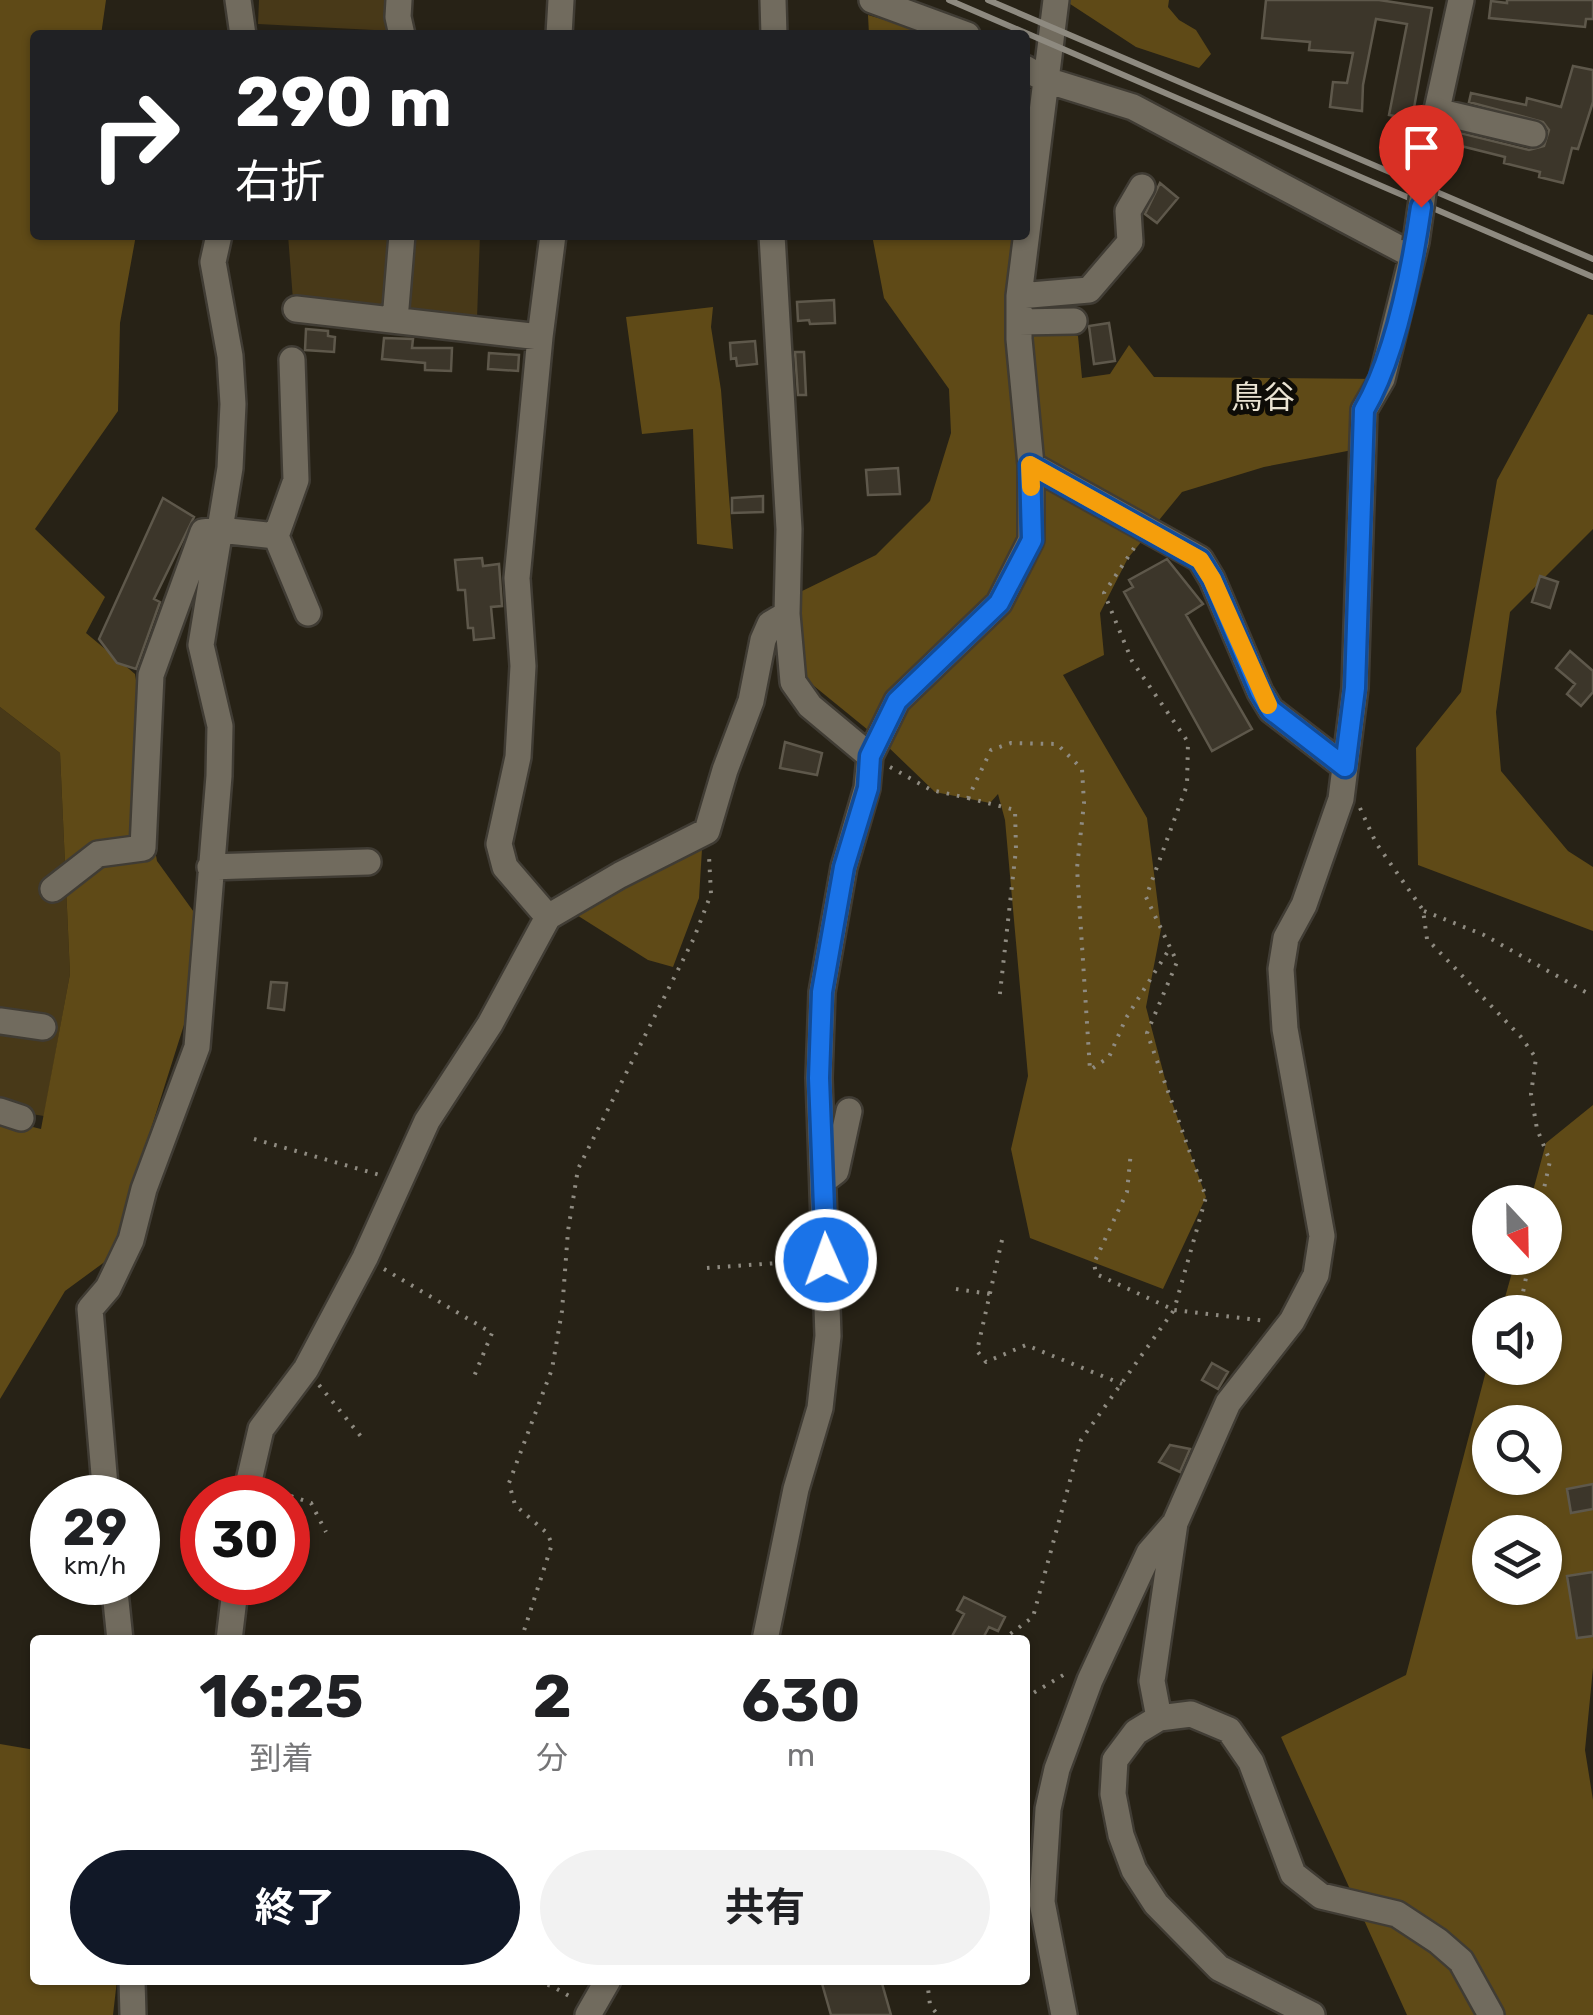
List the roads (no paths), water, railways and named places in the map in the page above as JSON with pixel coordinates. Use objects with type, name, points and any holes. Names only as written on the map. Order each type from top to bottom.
[{"type":"street","points":[[238,0],[241,30]]},
{"type":"street","points":[[399,0],[401,30]]},
{"type":"street","points":[[559,30],[561,0]]},
{"type":"street","points":[[773,0],[774,30]]},
{"type":"street","points":[[872,0],[953,30]]},
{"type":"street","points":[[1030,157],[1036,74],[1056,0]]},
{"type":"street","points":[[1158,1718],[1152,1681],[1175,1523],[1228,1404],[1290,1324],[1316,1274],[1322,1236],[1284,1028],[1281,968],[1286,938],[1304,905],[1343,780],[1355,688],[1364,410],[1382,379],[1414,249],[1430,137],[1461,0]]},
{"type":"street","points":[[1036,74],[1133,107],[1414,249]]},
{"type":"street","points":[[1436,111],[1533,134]]},
{"type":"street","points":[[1019,309],[1089,290],[1130,242],[1128,210],[1142,187]]},
{"type":"street","points":[[104,1475],[90,1309],[108,1288],[131,1240],[144,1189],[197,1047],[220,726],[202,645],[230,468],[233,404],[230,356],[213,262],[218,240]]},
{"type":"street","points":[[395,320],[402,240]]},
{"type":"street","points":[[548,917],[505,867],[499,844],[518,757],[524,666],[517,578],[552,240]]},
{"type":"street","points":[[772,240],[793,682],[810,706],[870,756]]},
{"type":"street","points":[[766,1635],[796,1489],[820,1408],[828,1336],[819,1078],[822,992],[844,867],[868,788],[870,756],[897,701],[999,603],[1032,540],[1019,309],[1024,240]]},
{"type":"street","points":[[296,308],[540,336]]},
{"type":"street","points":[[1019,309],[1074,321]]},
{"type":"street","points":[[292,360],[296,480],[276,536],[308,613]]},
{"type":"street","points":[[1030,465],[1200,560],[1271,710],[1343,780]]},
{"type":"street","points":[[53,888],[98,854],[144,848],[151,675],[203,532],[276,536]]},
{"type":"street","points":[[250,1475],[261,1429],[306,1369],[365,1258],[427,1121],[490,1024],[548,917],[620,874],[707,831],[751,701],[763,640],[770,624],[787,614]]},
{"type":"street","points":[[210,867],[368,862]]},
{"type":"street","points":[[0,1021],[43,1027]]},
{"type":"street","points":[[823,1181],[836,1170],[849,1111]]},
{"type":"street","points":[[1064,2015],[1042,1902],[1048,1809],[1090,1680],[1148,1553],[1175,1523]]},
{"type":"street","points":[[116,1605],[119,1635]]},
{"type":"street","points":[[230,1635],[233,1605]]},
{"type":"street","points":[[1312,2015],[1219,1968],[1156,1904],[1134,1870],[1113,1794],[1115,1760],[1136,1732],[1158,1718],[1190,1714],[1229,1730],[1251,1762],[1293,1874],[1321,1896],[1397,1914],[1438,1941],[1460,1961],[1491,2015]]},
{"type":"street","points":[[132,1985],[133,2015]]},
{"type":"street","points":[[590,2012],[605,1985]]},
{"type":"railway","points":[[949,0],[1019,30]]},
{"type":"railway","points":[[988,0],[1593,259]]},
{"type":"railway","points":[[1030,35],[1593,277]]},
{"type":"district","name":"鳥谷","points":[[1263,397]]}]
